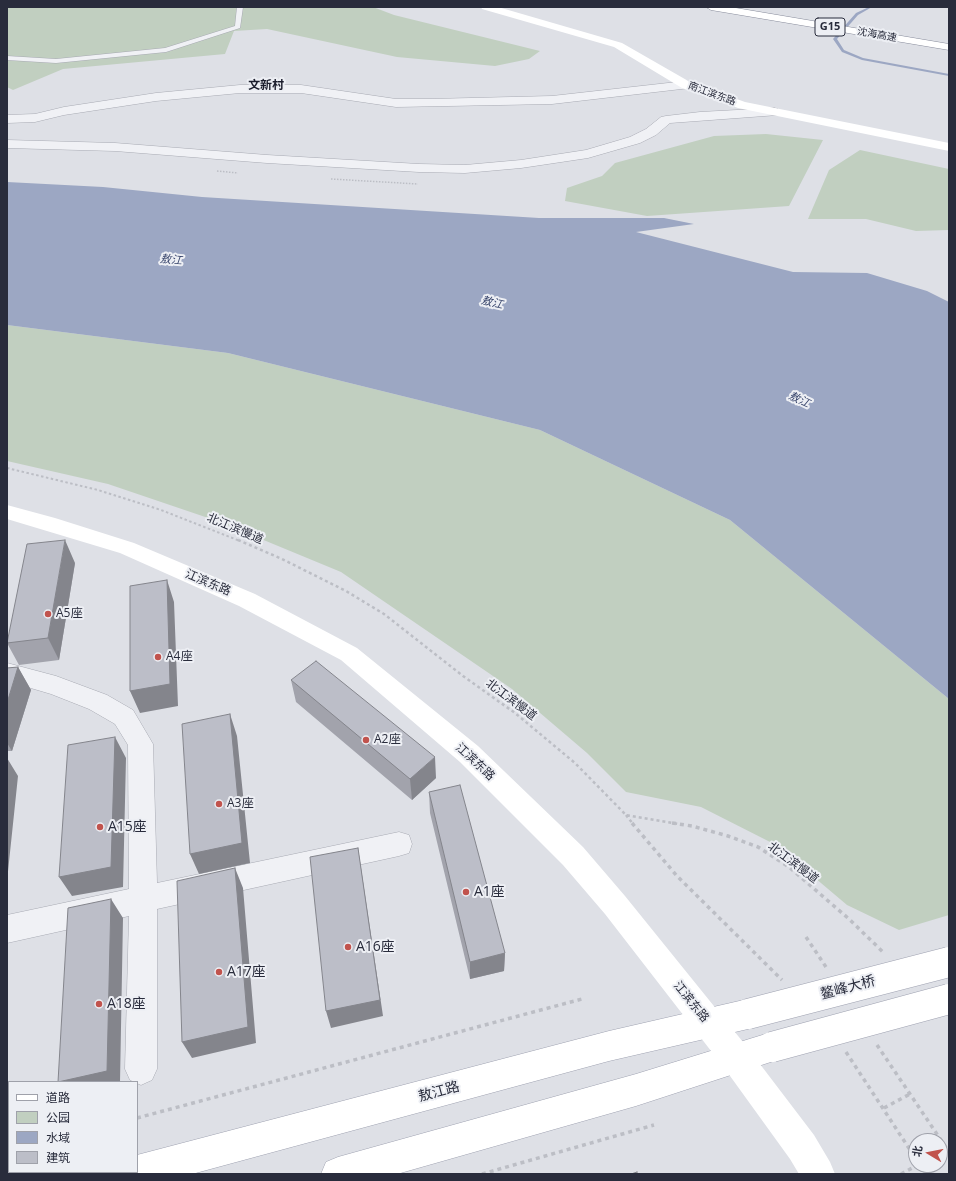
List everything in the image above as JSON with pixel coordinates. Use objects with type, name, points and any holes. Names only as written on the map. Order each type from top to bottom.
[{"type":"main road","name":"南江滨东路","points":[[486,7],[618,45],[686,85],[742,105],[949,146]]},
{"type":"main road","name":"沈海高速","points":[[711,7],[949,47]]},
{"type":"main road","name":"沈海高速","points":[[751,7],[949,40]]},
{"type":"main road","name":"江滨东路","points":[[7,512],[48,523],[126,548],[247,600],[349,654],[469,754],[573,856],[615,905],[657,961],[736,1058],[802,1147],[818,1174]]},
{"type":"main road","name":"鳌峰大桥","points":[[748,1014],[949,962]]},
{"type":"main road","points":[[338,1174],[636,1090],[772,1047],[949,999]]},
{"type":"main road","name":"敖江路","points":[[138,1172],[609,1046],[748,1014]]},
{"type":"street","points":[[7,119],[35,118],[64,111],[156,96],[240,89],[301,90],[396,103],[430,103],[552,100],[686,85]]},
{"type":"street","points":[[7,144],[130,148],[274,160],[465,169],[521,164],[588,154],[635,140],[651,132],[666,120],[700,116],[774,112]]},
{"type":"street","points":[[7,672],[56,686],[98,702],[124,717],[140,744],[143,898],[141,1069]]},
{"type":"street","points":[[7,929],[143,898],[399,844]]},
{"type":"lane","points":[[7,58],[56,61],[166,50],[238,27],[240,7]]},
{"type":"path","name":"北江滨慢道","points":[[7,468],[98,490],[162,510],[236,538],[346,591],[384,614],[463,676],[516,713],[575,763],[626,815],[692,826],[728,836],[758,847],[789,867],[849,919],[888,957]]},
{"type":"path","points":[[626,815],[677,876],[697,895]]},
{"type":"path","points":[[138,1118],[582,999]]},
{"type":"path","points":[[884,1108],[910,1094]]},
{"type":"path","points":[[482,1174],[654,1125]]},
{"type":"green space","points":[[7,7],[373,7],[394,15],[540,51],[529,59],[495,66],[397,57],[267,29],[234,31],[225,54],[63,69],[13,90],[7,87]]},
{"type":"green space","points":[[766,134],[823,140],[789,206],[647,216],[565,201],[567,188],[602,176],[615,163],[714,136]]},
{"type":"green space","points":[[860,150],[949,169],[949,230],[916,231],[866,219],[808,219],[829,170]]},
{"type":"green space","points":[[7,325],[228,353],[540,430],[730,520],[949,699],[949,915],[899,930],[847,905],[776,845],[701,807],[626,792],[587,753],[512,689],[341,572],[220,522],[108,484],[7,461]]},
{"type":"water","name":"敖江","points":[[7,182],[103,187],[202,197],[539,218],[664,218],[694,224],[636,232],[793,272],[867,273],[927,291],[949,302],[949,699],[730,520],[540,430],[228,353],[7,325]]},
{"type":"building","points":[[65,540],[48,638],[7,643],[27,544]]},
{"type":"building","points":[[167,580],[170,684],[130,691],[130,586]]},
{"type":"building","points":[[316,661],[435,757],[410,779],[291,680]]},
{"type":"building","points":[[18,667],[7,703],[7,668]]},
{"type":"building","name":"A3座","points":[[230,714],[242,843],[190,854],[182,724]]},
{"type":"building","points":[[115,737],[111,867],[59,877],[68,745]]},
{"type":"building","name":"A1座","points":[[460,785],[505,953],[470,962],[429,792]]},
{"type":"building","name":"A16座","points":[[358,848],[380,1000],[326,1011],[310,857]]},
{"type":"building","name":"A17座","points":[[235,868],[248,1027],[182,1042],[177,881]]},
{"type":"building","name":"A18座","points":[[111,899],[107,1071],[58,1081],[68,908]]},
{"type":"waterway","points":[[871,7],[857,14],[835,39],[843,51],[862,59],[949,75]]},
{"type":"place","name":"A5座","points":[[48,614]]},
{"type":"place","name":"A4座","points":[[158,657]]},
{"type":"place","name":"A2座","points":[[366,740]]},
{"type":"place","name":"A3座","points":[[219,804]]},
{"type":"place","name":"A15座","points":[[100,827]]},
{"type":"place","name":"A1座","points":[[466,892]]},
{"type":"place","name":"A16座","points":[[348,947]]},
{"type":"place","name":"A17座","points":[[219,972]]},
{"type":"place","name":"A18座","points":[[99,1004]]},
{"type":"district","name":"文新村","points":[[266,86]]}]
